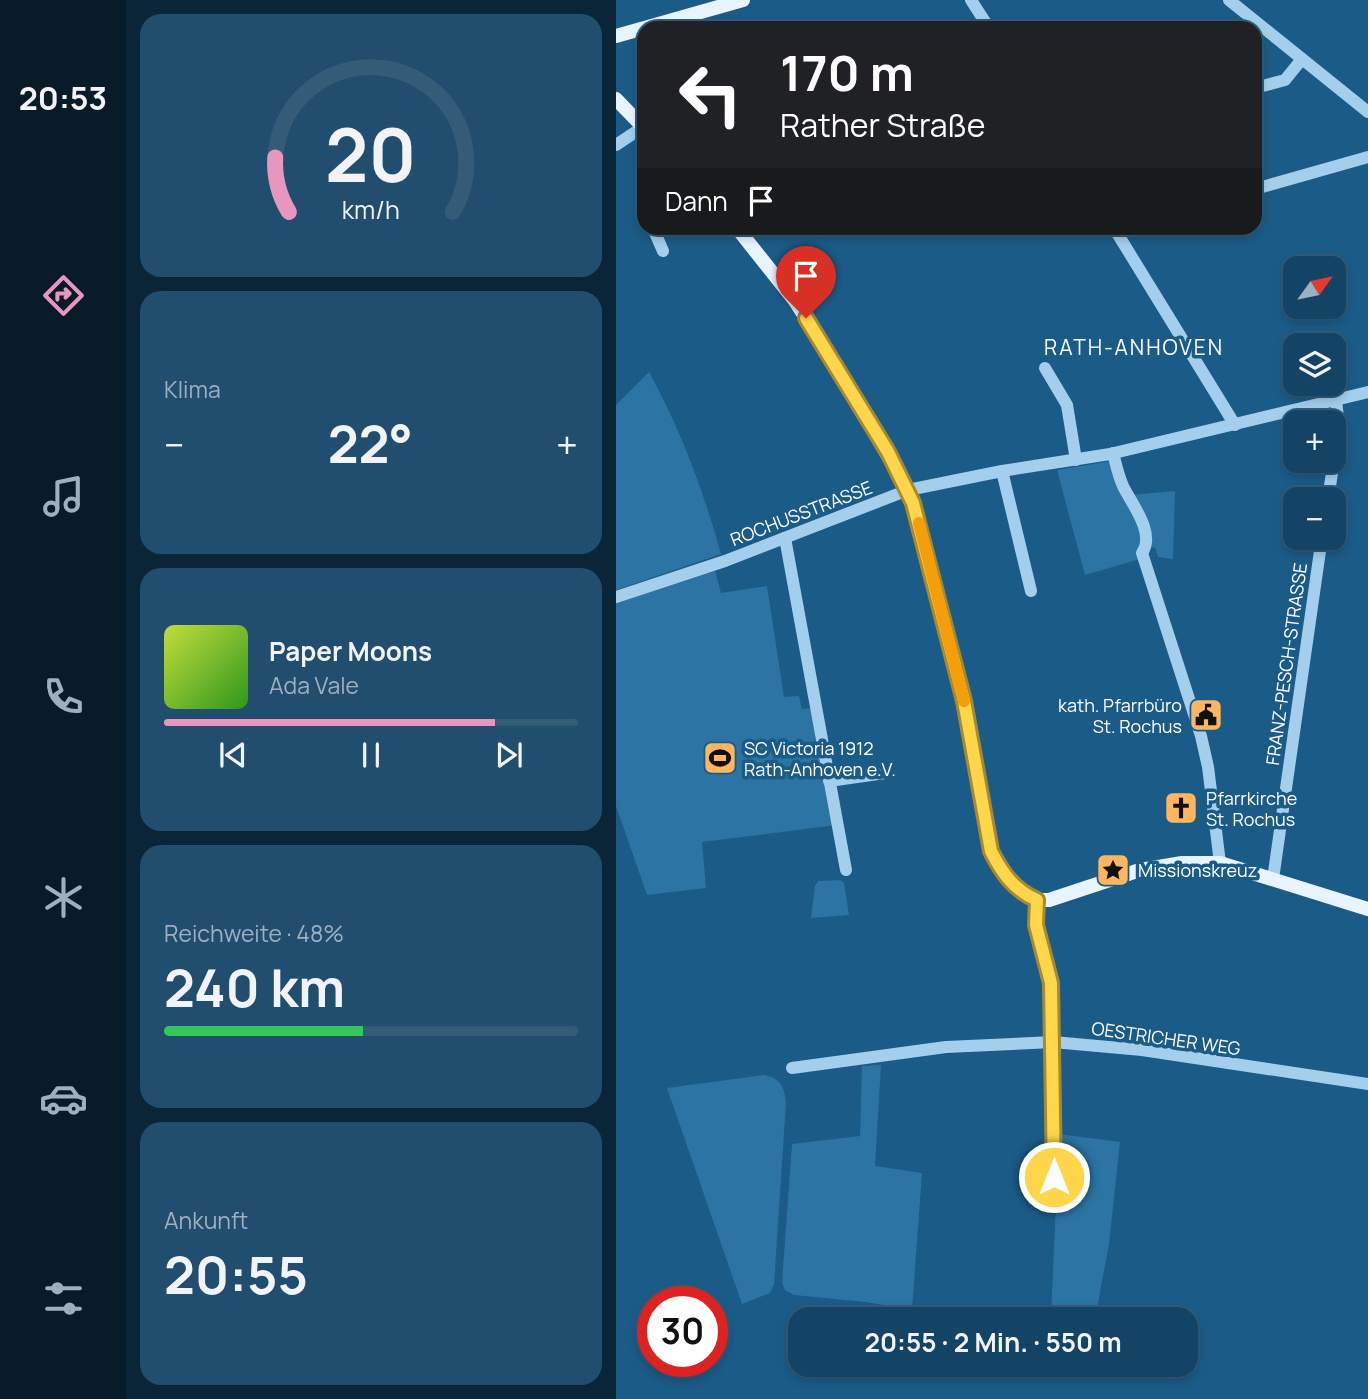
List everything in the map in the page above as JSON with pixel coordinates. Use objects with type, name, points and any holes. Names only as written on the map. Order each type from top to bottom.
[{"type":"main road","points":[[669,21],[743,0]]},
{"type":"main road","points":[[616,36],[637,30]]},
{"type":"main road","points":[[618,104],[637,121]]},
{"type":"main road","points":[[742,235],[817,335],[908,490],[964,701],[991,851],[1016,888],[1037,900],[1049,900],[1140,870],[1182,863],[1220,863],[1368,909]]},
{"type":"street","points":[[971,0],[984,21]]},
{"type":"street","points":[[1229,0],[1255,21]]},
{"type":"street","points":[[1262,27],[1368,112]]},
{"type":"street","points":[[1262,86],[1285,80],[1302,59]]},
{"type":"street","points":[[616,145],[637,132]]},
{"type":"street","points":[[1262,187],[1368,158]]},
{"type":"street","points":[[656,235],[663,251]]},
{"type":"street","points":[[1118,235],[1235,425]]},
{"type":"street","points":[[1045,368],[1067,405],[1076,460]]},
{"type":"street","name":"ROCHUSSTRASSE","points":[[616,597],[725,561],[908,490],[1113,453],[1368,392]]},
{"type":"street","points":[[1330,487],[1339,427],[1336,400]]},
{"type":"street","points":[[1113,453],[1124,487],[1139,510],[1143,522],[1146,543],[1142,553],[1201,736],[1208,767],[1220,863]]},
{"type":"street","points":[[1002,471],[1031,592]]},
{"type":"street","points":[[785,538],[846,870]]},
{"type":"street","name":"FRANZ-PESCH-STRASSE","points":[[1273,879],[1320,550]]},
{"type":"street","points":[[829,781],[885,773]]},
{"type":"street","points":[[1037,900],[1036,925],[1051,983],[1054,1177]]},
{"type":"street","name":"OESTRICHER WEG","points":[[792,1068],[946,1047],[1054,1042],[1142,1050],[1368,1084]]},
{"type":"shaded area","points":[[649,372],[690,461],[721,554],[616,590],[616,405]]},
{"type":"shaded area","points":[[1118,460],[1131,495],[1175,491],[1173,559],[1158,557],[1155,547],[1138,551],[1140,559],[1085,575],[1057,470]]},
{"type":"shaded area","name":"SC Victoria 1912 Rath-Anhoven e.V.","points":[[715,571],[721,593],[767,586],[784,697],[799,696],[802,709],[814,708],[837,825],[702,842],[706,888],[647,895],[616,806],[616,601]]},
{"type":"shaded area","points":[[840,880],[844,883],[849,915],[811,918],[818,881]]},
{"type":"shaded area","points":[[881,1065],[875,1166],[922,1173],[912,1307],[794,1295],[785,1290],[782,1283],[792,1144],[860,1136],[862,1066]]},
{"type":"shaded area","points":[[764,1075],[781,1084],[786,1103],[774,1284],[770,1293],[742,1304],[667,1088]]},
{"type":"shaded area","points":[[1059,1134],[1120,1142],[1109,1244],[1097,1307],[1051,1307]]},
{"type":"slow traffic","points":[[919,523],[964,701]]},
{"type":"place","name":"kath. Pfarrbüro St. Rochus","points":[[1206,715]]},
{"type":"place","name":"SC Victoria 1912 Rath-Anhoven e.V.","points":[[720,758]]},
{"type":"place","name":"Pfarrkirche St. Rochus","points":[[1181,808]]},
{"type":"place","name":"Missionskreuz","points":[[1113,870]]},
{"type":"district","name":"RATH-ANHOVEN","points":[[1134,347]]},
{"type":"route","points":[[806,318],[888,452],[908,490],[964,701],[991,851],[1016,888],[1037,900],[1036,925],[1051,983],[1054,1177]]}]
